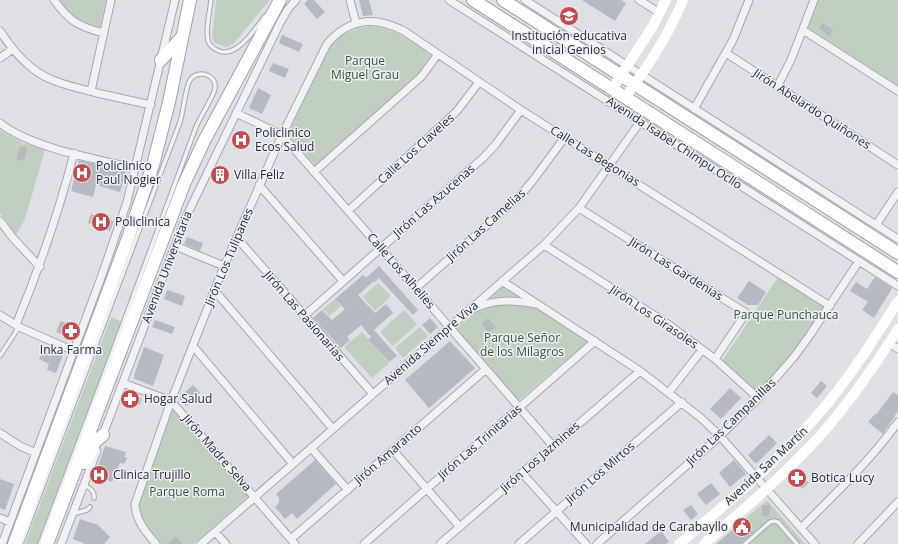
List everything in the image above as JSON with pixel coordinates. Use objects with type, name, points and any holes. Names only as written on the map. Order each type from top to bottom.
[{"type":"main road","points":[[16,543],[128,238],[153,165],[169,102],[190,0]]},
{"type":"main road","name":"Avenida Universitaria","points":[[47,544],[184,184],[194,161],[280,0]]},
{"type":"main road","name":"Avenida Isabel Chimpu Ocllo","points":[[473,0],[608,94],[625,98],[898,272]]},
{"type":"main road","points":[[502,0],[624,71],[898,253]]},
{"type":"main road","points":[[608,94],[660,13],[666,0]]},
{"type":"main road","points":[[625,98],[638,80],[673,22],[682,0]]},
{"type":"main road","points":[[161,60],[182,38]]},
{"type":"main road","name":"Avenida San Martín","points":[[679,544],[756,478],[796,439],[832,398],[864,355],[898,301]]},
{"type":"main road","name":"Avenida San Martín","points":[[704,544],[767,490],[803,454],[894,346],[898,329]]},
{"type":"main road","points":[[68,489],[77,478],[95,442],[103,435]]},
{"type":"street","points":[[54,0],[68,17],[77,24],[87,29],[104,33]]},
{"type":"street","points":[[91,91],[111,0]]},
{"type":"street","points":[[2,544],[74,351],[127,202],[175,0]]},
{"type":"street","name":"Avenida Universitaria","points":[[62,544],[186,217],[280,23],[288,9],[296,0]]},
{"type":"street","points":[[350,0],[356,23]]},
{"type":"street","name":"Avenida Isabel Chimpu Ocllo","points":[[449,0],[608,94],[618,108],[898,286]]},
{"type":"street","points":[[525,0],[624,71]]},
{"type":"street","points":[[639,0],[660,13]]},
{"type":"street","points":[[694,108],[740,26],[749,0]]},
{"type":"street","points":[[777,87],[791,60],[814,0]]},
{"type":"street","name":"Calle Las Begonias","points":[[356,23],[375,21],[392,25],[404,30],[521,110],[830,306]]},
{"type":"street","name":"Jirón Los Tulipanes","points":[[156,544],[141,525],[136,511],[136,498],[171,401],[224,266],[282,135],[328,44],[342,29],[356,23]]},
{"type":"street","points":[[803,30],[898,91]]},
{"type":"street","points":[[0,31],[12,49],[31,68],[44,76],[59,83],[151,105]]},
{"type":"street","points":[[0,58],[12,49]]},
{"type":"street","name":"Jirón Abelardo Quiñones","points":[[726,53],[898,165]]},
{"type":"street","points":[[314,172],[421,76],[438,54]]},
{"type":"street","points":[[638,80],[694,108],[898,239]]},
{"type":"street","name":"Calle Los Claveles","points":[[348,211],[457,111],[479,82]]},
{"type":"street","points":[[618,108],[625,98]]},
{"type":"street","name":"Jirón Las Azucenas","points":[[304,316],[483,158],[496,144],[521,110]]},
{"type":"street","name":"Calle Los Alhelíes","points":[[236,113],[282,135],[553,446]]},
{"type":"street","name":"Avenida Siempre Viva","points":[[201,544],[544,245],[579,208],[640,122]]},
{"type":"street","points":[[0,123],[24,138],[74,153],[135,168]]},
{"type":"street","name":"Jirón Las Camelias","points":[[416,288],[519,197],[534,180],[565,137]]},
{"type":"street","points":[[18,326],[40,267],[63,197],[74,153]]},
{"type":"street","points":[[259,185],[342,282]]},
{"type":"street","points":[[876,225],[898,192]]},
{"type":"street","name":"Jirón Las Gardenias","points":[[579,208],[746,313],[715,360]]},
{"type":"street","points":[[0,221],[13,238],[40,267]]},
{"type":"street","name":"Jirón Las Pasionarias","points":[[236,238],[372,394]]},
{"type":"street","name":"Jirón Los Girasoles","points":[[544,245],[668,324],[715,360],[758,398]]},
{"type":"street","points":[[175,246],[224,266]]},
{"type":"street","name":"Jirón Las Campanillas","points":[[600,543],[720,436],[758,398],[794,357],[830,306],[859,261]]},
{"type":"street","points":[[502,281],[640,370],[682,402],[720,436],[815,544]]},
{"type":"street","points":[[215,291],[333,429]]},
{"type":"street","points":[[469,310],[483,304],[501,301],[523,301],[538,304]]},
{"type":"street","points":[[0,315],[18,326],[74,351]]},
{"type":"street","name":"Jirón Las Trinitarias","points":[[364,544],[595,341]]},
{"type":"street","points":[[193,346],[293,464]]},
{"type":"street","points":[[669,392],[702,350]]},
{"type":"street","name":"Jirón Amaranto","points":[[293,541],[348,490],[486,369]]},
{"type":"street","name":"Jirón Los Jazmines","points":[[440,544],[640,370]]},
{"type":"street","name":"Jirón Madre Selva","points":[[123,383],[171,401],[293,541]]},
{"type":"street","name":"Jirón Los Mirtos","points":[[519,544],[682,402]]},
{"type":"street","points":[[801,528],[862,467],[886,439],[898,422]]},
{"type":"street","points":[[0,433],[20,446],[36,453]]},
{"type":"street","points":[[311,448],[348,490]]},
{"type":"street","points":[[393,450],[460,527]]},
{"type":"street","points":[[522,473],[586,544]]},
{"type":"street","points":[[858,544],[898,502]]},
{"type":"street","points":[[0,518],[10,522]]},
{"type":"street","points":[[215,532],[226,544]]},
{"type":"lane","points":[[212,0],[208,40],[211,46],[222,52],[234,50],[280,0]]},
{"type":"lane","points":[[16,543],[180,122],[184,110],[188,84],[196,74],[202,73],[208,75],[214,80],[215,90],[196,127],[40,544]]},
{"type":"lane","points":[[0,356],[18,326]]},
{"type":"lane","points":[[84,484],[93,491],[94,498]]},
{"type":"lane","points":[[73,514],[86,510],[90,507]]},
{"type":"lane","points":[[745,544],[770,522],[774,521],[778,522],[797,544]]},
{"type":"green space","points":[[59,0],[106,0],[100,27],[77,18],[63,6]]},
{"type":"green space","points":[[216,0],[270,0],[234,43],[227,47],[215,43],[212,37]]},
{"type":"green space","points":[[818,0],[898,0],[898,86],[808,28]]},
{"type":"green space","name":"Parque Miguel Grau","points":[[370,26],[380,27],[403,36],[431,55],[417,75],[316,166],[288,134],[328,49],[346,33],[357,28]]},
{"type":"green space","points":[[0,130],[22,143],[45,150],[25,219],[16,235],[0,213]]},
{"type":"green space","name":"Parque Punchauca","points":[[779,276],[825,307],[792,353],[758,393],[722,361]]},
{"type":"green space","points":[[378,283],[391,296],[375,311],[363,297]]},
{"type":"green space","points":[[503,286],[525,299],[506,297],[487,301]]},
{"type":"green space","points":[[335,299],[341,306],[329,316],[323,309]]},
{"type":"green space","name":"Parque Señor de los Milagros","points":[[499,304],[533,306],[589,341],[518,401],[456,328],[481,308]]},
{"type":"green space","points":[[404,310],[417,324],[393,346],[380,332]]},
{"type":"green space","points":[[111,317],[121,322],[37,544],[25,544]]},
{"type":"green space","points":[[420,327],[428,336],[403,358],[395,348]]},
{"type":"green space","points":[[362,332],[389,363],[372,378],[344,347]]},
{"type":"green space","name":"Parque Roma","points":[[172,408],[248,496],[194,544],[161,544],[146,525],[141,515],[139,503]]},
{"type":"green space","points":[[767,500],[805,544],[716,544]]},
{"type":"building","points":[[308,0],[314,0],[325,12],[317,19],[304,4]]},
{"type":"building","points":[[359,0],[369,0],[373,15],[363,16]]},
{"type":"building","points":[[582,0],[621,0],[626,3],[615,21]]},
{"type":"building","points":[[823,23],[833,30],[829,36],[819,28]]},
{"type":"building","points":[[282,35],[303,44],[299,52],[279,43]]},
{"type":"building","points":[[273,63],[289,69],[285,78],[269,71]]},
{"type":"building","points":[[258,88],[271,95],[262,114],[249,108]]},
{"type":"building","name":"Policlinico Ecos Salud","points":[[236,133],[250,141],[247,148],[232,140]]},
{"type":"building","points":[[20,146],[27,148],[24,161],[16,159]]},
{"type":"building","points":[[79,160],[126,171],[120,192],[96,185],[93,197],[71,191]]},
{"type":"building","name":"Villa Feliz","points":[[217,169],[227,174],[222,182],[213,177]]},
{"type":"building","name":"Policlinica","points":[[91,214],[114,221],[110,231],[88,223]]},
{"type":"building","points":[[187,237],[203,243],[200,251],[184,244]]},
{"type":"building","points":[[379,266],[418,310],[413,315],[379,278],[358,295],[375,313],[386,304],[393,313],[374,330],[397,356],[389,362],[368,339],[371,337],[361,325],[347,337],[350,340],[341,348],[313,318],[322,310],[332,320],[345,309],[335,299],[363,275],[366,278]]},
{"type":"building","points":[[875,277],[892,288],[874,318],[862,310],[868,302],[850,291],[856,282],[867,289]]},
{"type":"building","points":[[749,281],[766,292],[758,305],[748,305],[737,298]]},
{"type":"building","points":[[167,290],[185,296],[182,306],[164,299]]},
{"type":"building","points":[[430,318],[438,327],[430,334],[422,325]]},
{"type":"building","points":[[488,318],[496,327],[489,333],[481,324]]},
{"type":"building","points":[[155,320],[175,327],[172,334],[152,327]]},
{"type":"building","points":[[61,321],[75,327],[70,338],[56,332]]},
{"type":"building","points":[[450,341],[475,368],[429,408],[405,380]]},
{"type":"building","points":[[45,347],[63,355],[56,373],[47,370],[49,364],[39,359]]},
{"type":"building","points":[[144,347],[164,355],[153,386],[135,379],[134,376]]},
{"type":"building","points":[[821,381],[827,386],[817,398],[811,393]]},
{"type":"building","points":[[193,385],[200,393],[186,406],[179,398]]},
{"type":"building","points":[[730,388],[741,398],[721,419],[710,409]]},
{"type":"building","points":[[893,392],[898,395],[898,411],[883,434],[868,422],[875,414],[876,415]]},
{"type":"building","points":[[127,393],[142,398],[140,405],[124,399]]},
{"type":"building","points":[[769,435],[777,443],[757,463],[754,462],[748,455]]},
{"type":"building","points":[[105,446],[126,452],[124,457],[127,458],[124,464],[120,463],[112,482],[95,475]]},
{"type":"building","points":[[315,460],[336,484],[297,519],[292,513],[285,519],[275,507],[279,503],[279,498],[276,494]]},
{"type":"building","points":[[734,460],[746,474],[730,487],[719,473]]},
{"type":"building","points":[[799,471],[809,483],[802,489],[792,478]]},
{"type":"building","points":[[0,479],[14,484],[5,510],[0,508]]},
{"type":"building","points":[[711,483],[720,494],[706,505],[697,494]]},
{"type":"building","points":[[691,505],[698,514],[691,520],[683,510]]},
{"type":"building","points":[[762,505],[770,505],[769,516],[762,515]]},
{"type":"building","points":[[80,519],[98,525],[110,537],[104,544],[85,544],[73,539]]},
{"type":"building","name":"Municipalidad de Carabayllo","points":[[743,521],[753,532],[741,544],[716,544]]},
{"type":"building","points":[[661,531],[669,542],[666,544],[645,544]]},
{"type":"building","points":[[176,536],[182,544],[167,544]]},
{"type":"place","name":"Institución educativa inicial Genios","points":[[569,16]]},
{"type":"place","name":"Policlinico Ecos Salud","points":[[241,140]]},
{"type":"place","name":"Policlinico Paul Nogier","points":[[82,173]]},
{"type":"place","name":"Villa Feliz","points":[[220,175]]},
{"type":"place","name":"Policlinica","points":[[101,222]]},
{"type":"place","name":"Inka Farma","points":[[71,331]]},
{"type":"place","name":"Hogar Salud","points":[[130,399]]},
{"type":"place","name":"Clinica Trujillo","points":[[99,475]]},
{"type":"place","name":"Botica Lucy","points":[[797,478]]},
{"type":"place","name":"Municipalidad de Carabayllo","points":[[742,527]]}]
